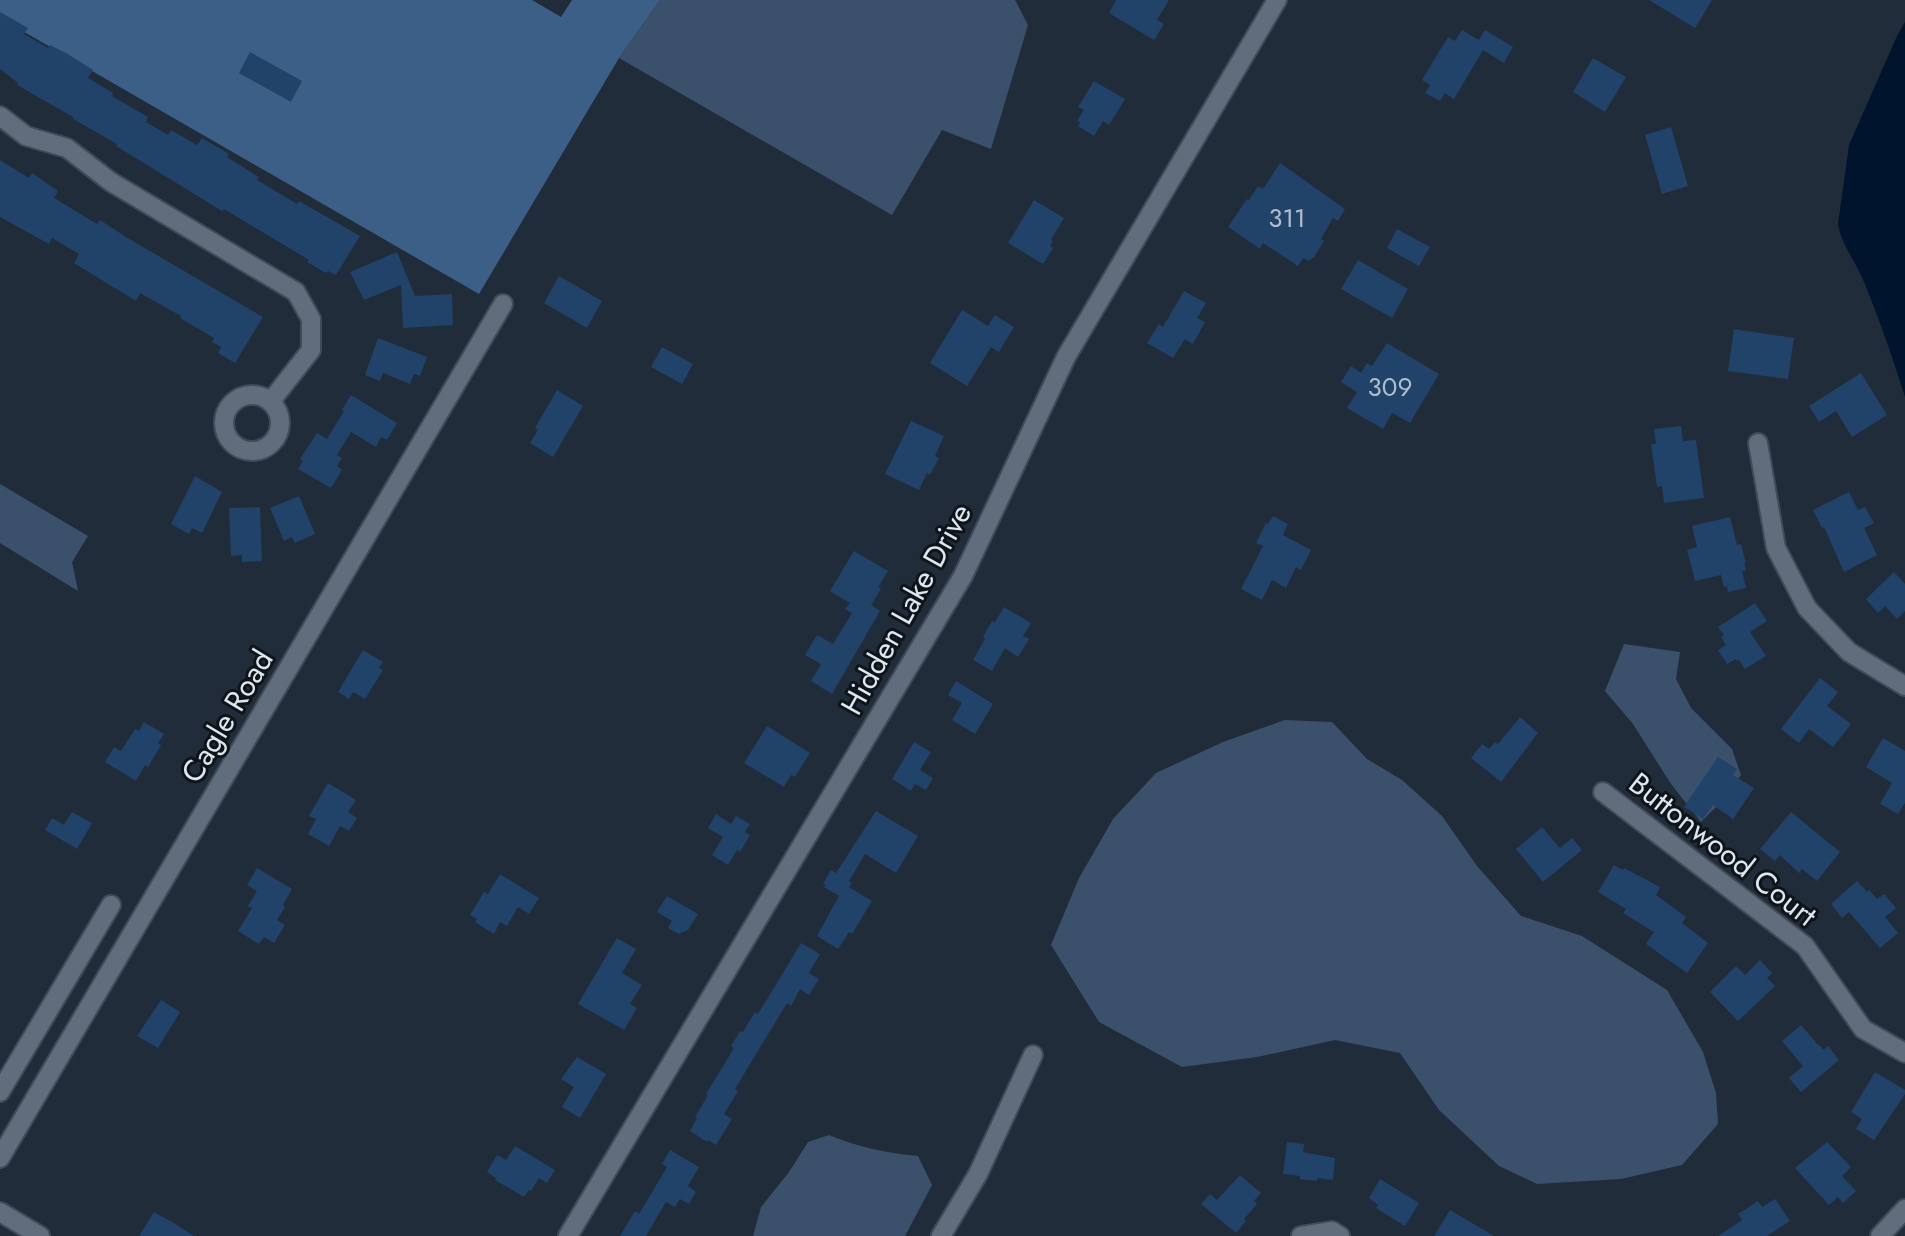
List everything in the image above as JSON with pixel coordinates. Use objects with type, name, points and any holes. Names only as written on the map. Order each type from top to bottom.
[{"type":"street","name":"Hidden Lake Drive","points":[[568,1236],[963,576],[1066,357],[1277,0]]},
{"type":"street","points":[[0,116],[26,136],[67,148],[111,182],[296,292],[311,319],[311,350],[271,401]]},
{"type":"street","name":"Cagle Road","points":[[0,1158],[503,304]]},
{"type":"street","points":[[1758,443],[1776,548],[1807,608],[1849,652],[1905,686]]},
{"type":"street","name":"Buttonwood Court","points":[[1603,792],[1805,946],[1863,1029],[1905,1053]]},
{"type":"street","points":[[0,1092],[111,905]]},
{"type":"street","points":[[941,1236],[978,1174],[1033,1055]]},
{"type":"street","points":[[1880,1236],[1905,1209]]},
{"type":"street","points":[[0,1212],[40,1236]]},
{"type":"street","points":[[1301,1236],[1332,1231],[1340,1236]]},
{"type":"shaded area","points":[[0,0],[532,0],[561,17],[572,0],[660,0],[619,58],[479,294],[0,18]]},
{"type":"shaded area","points":[[660,0],[1015,0],[1028,25],[991,149],[942,130],[892,215],[619,58]]},
{"type":"shaded area","points":[[1905,22],[1905,397],[1873,305],[1844,244],[1838,224],[1849,145]]},
{"type":"shaded area","points":[[0,484],[88,536],[72,562],[78,591],[0,543]]},
{"type":"shaded area","points":[[1624,644],[1680,652],[1676,679],[1691,708],[1732,749],[1741,775],[1701,822],[1671,784],[1633,724],[1605,691]]},
{"type":"shaded area","points":[[1285,720],[1332,722],[1367,759],[1402,780],[1442,816],[1477,866],[1521,916],[1582,936],[1667,990],[1703,1052],[1716,1093],[1718,1124],[1682,1165],[1621,1179],[1537,1184],[1499,1166],[1439,1110],[1400,1053],[1335,1040],[1257,1057],[1182,1067],[1099,1022],[1051,945],[1079,878],[1113,819],[1156,773],[1223,742]]},
{"type":"shaded area","points":[[829,1135],[873,1149],[918,1156],[932,1185],[905,1236],[753,1236],[761,1207],[808,1142]]},
{"type":"building","points":[[1116,0],[1169,0],[1157,20],[1164,24],[1154,40],[1109,13]]},
{"type":"building","points":[[1649,0],[1712,0],[1695,28]]},
{"type":"building","points":[[0,12],[28,28],[24,34],[48,48],[50,45],[66,53],[93,70],[88,78],[148,117],[146,122],[168,135],[171,130],[197,145],[202,138],[229,154],[227,157],[259,177],[257,180],[360,236],[336,275],[307,262],[309,260],[224,209],[222,211],[17,85],[0,69]]},
{"type":"building","points":[[1462,30],[1479,40],[1485,30],[1513,47],[1504,63],[1483,50],[1454,99],[1445,93],[1440,101],[1425,93],[1430,85],[1422,80],[1448,37],[1455,41]]},
{"type":"building","points":[[250,52],[302,81],[291,102],[239,73]]},
{"type":"building","points":[[1593,58],[1626,77],[1605,112],[1573,92]]},
{"type":"building","points":[[1094,81],[1125,99],[1109,125],[1103,121],[1094,136],[1078,126],[1080,123],[1077,121],[1084,110],[1078,107]]},
{"type":"building","points":[[1671,127],[1688,186],[1662,194],[1645,135]]},
{"type":"building","points":[[0,160],[29,178],[32,173],[58,191],[54,198],[97,224],[100,220],[263,317],[235,363],[218,353],[221,347],[212,342],[214,338],[181,316],[140,293],[136,301],[74,263],[79,254],[52,238],[49,244],[0,217]]},
{"type":"building","points":[[1280,163],[1345,209],[1338,221],[1333,218],[1314,257],[1309,261],[1303,258],[1298,266],[1263,243],[1260,249],[1228,227],[1258,186],[1263,189]]},
{"type":"building","points":[[1034,200],[1064,218],[1051,240],[1050,246],[1053,248],[1043,264],[1008,243]]},
{"type":"building","points":[[1397,229],[1430,247],[1419,266],[1387,248]]},
{"type":"building","points":[[397,252],[415,296],[452,294],[453,325],[403,328],[401,285],[364,300],[350,272]]},
{"type":"building","points":[[1358,260],[1408,289],[1392,318],[1341,289]]},
{"type":"building","points":[[559,276],[602,301],[587,328],[544,303]]},
{"type":"building","points":[[1184,291],[1206,303],[1197,318],[1205,322],[1193,344],[1185,339],[1173,358],[1147,343],[1159,324],[1163,327]]},
{"type":"building","points":[[962,310],[988,326],[995,315],[1014,327],[999,352],[991,347],[967,386],[930,363]]},
{"type":"building","points":[[1734,329],[1794,338],[1788,379],[1728,371]]},
{"type":"building","points":[[378,338],[427,357],[420,376],[414,374],[410,384],[383,373],[380,381],[365,375]]},
{"type":"building","points":[[1387,343],[1439,374],[1410,423],[1392,413],[1383,429],[1347,408],[1357,392],[1341,382],[1351,366],[1361,373],[1367,363],[1372,366]]},
{"type":"building","points":[[662,347],[693,364],[682,384],[651,367]]},
{"type":"building","points":[[1861,373],[1887,415],[1852,437],[1836,411],[1819,422],[1809,406]]},
{"type":"building","points":[[557,390],[583,406],[553,457],[530,443]]},
{"type":"building","points":[[351,395],[397,423],[387,440],[381,437],[376,447],[351,432],[337,455],[342,458],[337,466],[342,470],[331,488],[298,469],[303,461],[300,459],[317,433],[327,439]]},
{"type":"building","points":[[911,421],[944,436],[935,456],[939,458],[919,490],[885,474]]},
{"type":"building","points":[[1681,426],[1683,441],[1696,440],[1704,498],[1664,503],[1662,486],[1657,487],[1651,444],[1656,444],[1654,429]]},
{"type":"building","points":[[195,476],[222,492],[202,533],[192,528],[189,534],[171,524]]},
{"type":"building","points":[[1849,492],[1858,510],[1865,507],[1874,523],[1864,528],[1877,555],[1844,572],[1813,510]]},
{"type":"building","points":[[299,496],[315,534],[295,543],[292,537],[284,541],[270,508]]},
{"type":"building","points":[[260,507],[262,561],[242,562],[242,555],[231,556],[229,508]]},
{"type":"building","points":[[1273,516],[1288,524],[1283,535],[1311,550],[1301,570],[1296,567],[1286,588],[1272,580],[1262,600],[1241,589],[1263,546],[1256,543]]},
{"type":"building","points":[[1730,517],[1737,545],[1741,544],[1746,563],[1746,570],[1742,571],[1746,588],[1728,592],[1721,575],[1695,581],[1687,550],[1697,547],[1692,526]]},
{"type":"building","points":[[854,551],[888,571],[871,605],[880,611],[832,694],[811,681],[821,664],[805,655],[817,635],[833,644],[852,613],[845,609],[850,603],[830,591]]},
{"type":"building","points":[[1894,572],[1905,584],[1905,611],[1897,619],[1885,606],[1878,613],[1866,599]]},
{"type":"building","points":[[1755,603],[1767,621],[1750,632],[1766,656],[1745,669],[1736,659],[1727,664],[1718,650],[1726,645],[1718,627]]},
{"type":"building","points":[[1004,607],[1031,623],[1023,636],[1029,639],[1018,657],[1005,648],[992,671],[973,660],[992,621],[995,622]]},
{"type":"building","points":[[363,650],[383,662],[379,668],[383,670],[365,699],[353,692],[349,699],[338,692]]},
{"type":"building","points":[[1820,678],[1838,692],[1827,706],[1851,724],[1833,747],[1809,729],[1799,743],[1781,729]]},
{"type":"building","points":[[956,681],[993,704],[975,734],[952,720],[962,703],[948,695]]},
{"type":"building","points":[[1520,717],[1538,733],[1501,782],[1471,758],[1482,744],[1489,749],[1495,742],[1498,744]]},
{"type":"building","points":[[144,722],[164,734],[148,767],[145,765],[136,781],[105,762],[114,747],[121,751],[135,729],[139,731]]},
{"type":"building","points":[[767,726],[810,753],[795,777],[791,775],[784,787],[744,763]]},
{"type":"building","points":[[1883,738],[1905,751],[1905,803],[1898,814],[1880,804],[1892,783],[1866,767]]},
{"type":"building","points":[[914,742],[931,752],[920,770],[933,778],[926,790],[915,784],[911,791],[892,779]]},
{"type":"building","points":[[1718,757],[1737,769],[1733,775],[1754,788],[1733,819],[1713,805],[1703,819],[1684,807]]},
{"type":"building","points":[[328,783],[356,800],[348,812],[357,818],[349,831],[340,826],[329,846],[308,834],[316,819],[309,816]]},
{"type":"building","points":[[876,811],[918,836],[896,873],[865,854],[849,881],[852,883],[849,887],[872,901],[852,934],[849,932],[838,949],[817,936],[839,896],[823,884],[831,870],[836,873]]},
{"type":"building","points":[[72,812],[92,823],[77,849],[45,830],[52,818],[64,825]]},
{"type":"building","points":[[1791,812],[1840,852],[1817,881],[1802,869],[1799,873],[1780,855],[1775,861],[1760,849]]},
{"type":"building","points":[[716,814],[731,824],[736,816],[750,824],[745,832],[750,835],[728,865],[712,855],[723,837],[708,828]]},
{"type":"building","points":[[1542,827],[1560,848],[1572,838],[1582,850],[1543,882],[1516,849]]},
{"type":"building","points":[[1614,865],[1660,887],[1656,895],[1686,917],[1682,923],[1708,943],[1687,973],[1646,944],[1654,932],[1623,913],[1626,909],[1598,892]]},
{"type":"building","points":[[257,868],[292,889],[277,920],[285,925],[274,943],[264,937],[259,944],[238,931],[252,908],[248,906],[257,891],[247,885]]},
{"type":"building","points":[[500,874],[539,898],[529,914],[518,907],[507,926],[500,922],[494,934],[470,915]]},
{"type":"building","points":[[1857,881],[1877,899],[1884,894],[1896,908],[1885,917],[1898,933],[1880,948],[1849,912],[1842,918],[1831,904]]},
{"type":"building","points":[[667,896],[698,914],[688,930],[679,934],[668,928],[672,921],[657,912]]},
{"type":"building","points":[[617,938],[636,949],[622,973],[642,985],[630,1004],[637,1008],[624,1030],[578,1004]]},
{"type":"building","points":[[801,943],[820,954],[809,973],[819,979],[809,995],[800,989],[791,1006],[787,1003],[735,1089],[738,1091],[724,1114],[732,1119],[716,1145],[707,1142],[690,1131],[695,1117],[734,1048],[731,1046],[740,1031],[743,1032],[755,1012],[758,1014]]},
{"type":"building","points":[[1760,960],[1772,973],[1767,978],[1775,986],[1738,1021],[1710,992],[1736,966],[1745,975]]},
{"type":"building","points":[[161,1000],[180,1012],[158,1048],[137,1036]]},
{"type":"building","points":[[1801,1025],[1823,1050],[1828,1046],[1839,1060],[1801,1092],[1789,1078],[1803,1066],[1782,1041]]},
{"type":"building","points":[[577,1057],[606,1074],[580,1118],[562,1107],[574,1087],[561,1079]]},
{"type":"building","points":[[1875,1072],[1905,1090],[1905,1094],[1874,1140],[1856,1129],[1862,1119],[1851,1112]]},
{"type":"building","points":[[1287,1142],[1304,1144],[1303,1152],[1335,1158],[1333,1180],[1300,1179],[1300,1176],[1283,1174]]},
{"type":"building","points":[[1827,1142],[1851,1167],[1842,1176],[1856,1191],[1843,1203],[1838,1197],[1829,1205],[1795,1168]]},
{"type":"building","points":[[515,1146],[555,1170],[547,1183],[539,1178],[524,1197],[487,1172],[497,1155],[506,1160]]},
{"type":"building","points":[[670,1150],[699,1167],[688,1186],[696,1192],[689,1204],[680,1199],[675,1207],[666,1202],[646,1236],[620,1236],[635,1211],[639,1214],[667,1167],[662,1164]]},
{"type":"building","points":[[1240,1175],[1261,1193],[1254,1201],[1257,1204],[1236,1233],[1201,1204],[1210,1194],[1217,1200]]},
{"type":"building","points":[[1380,1179],[1419,1203],[1405,1226],[1376,1208],[1378,1205],[1369,1198]]},
{"type":"building","points":[[1775,1199],[1790,1221],[1767,1236],[1718,1236],[1742,1220],[1738,1214],[1758,1201],[1762,1207]]},
{"type":"building","points":[[1450,1210],[1494,1236],[1434,1236]]},
{"type":"building","points":[[154,1212],[172,1222],[194,1236],[139,1236]]}]
